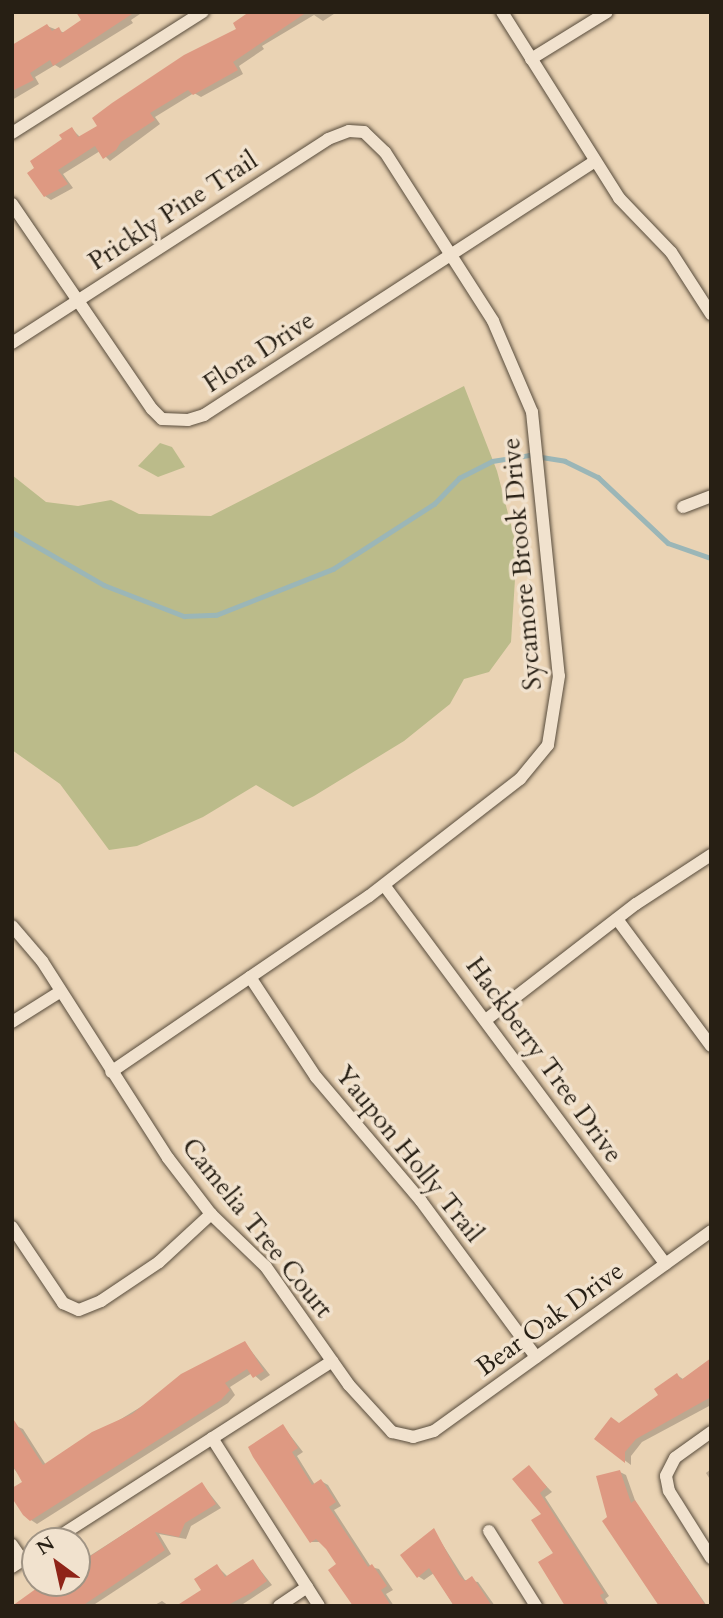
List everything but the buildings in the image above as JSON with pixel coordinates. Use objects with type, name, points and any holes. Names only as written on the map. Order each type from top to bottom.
[{"type":"street","points":[[12,133],[204,12]]},
{"type":"street","points":[[502,12],[632,215],[671,252],[711,314]]},
{"type":"street","points":[[531,60],[607,12]]},
{"type":"street","name":"Prickly Pine Trail","points":[[12,343],[328,139],[349,131],[364,132]]},
{"type":"street","name":"Sycamore Brook Drive","points":[[111,1072],[384,885],[520,779],[548,745],[559,676],[554,608],[531,412],[510,353],[385,152],[364,132]]},
{"type":"street","name":"Flora Drive","points":[[12,204],[152,409],[162,418],[188,419],[204,415],[595,161]]},
{"type":"street","points":[[683,507],[711,496]]},
{"type":"street","points":[[486,1020],[617,919],[711,855]]},
{"type":"street","name":"Hackberry Tree Drive","points":[[384,885],[665,1264]]},
{"type":"street","points":[[617,919],[711,1046]]},
{"type":"street","name":"Camelia Tree Court","points":[[12,926],[42,961],[58,993],[211,1214],[266,1267],[368,1409],[392,1432],[413,1437]]},
{"type":"street","name":"Yaupon Holly Trail","points":[[250,977],[316,1077],[421,1201],[536,1357]]},
{"type":"street","points":[[12,1022],[58,993]]},
{"type":"street","points":[[12,1227],[63,1303],[79,1310],[101,1301],[159,1262],[211,1214]]},
{"type":"street","name":"Bear Oak Drive","points":[[413,1437],[434,1431],[711,1231]]},
{"type":"street","points":[[74,1527],[332,1361]]},
{"type":"street","points":[[711,1432],[675,1458],[666,1476],[668,1491],[711,1558]]},
{"type":"street","points":[[212,1438],[319,1606]]},
{"type":"street","points":[[489,1531],[536,1606]]},
{"type":"street","points":[[12,1545],[17,1564]]},
{"type":"street","points":[[279,1606],[307,1587]]},
{"type":"green space","points":[[464,386],[497,471],[517,548],[511,642],[489,672],[464,679],[450,704],[404,741],[293,807],[256,785],[203,817],[137,846],[109,850],[60,784],[12,750],[12,475],[46,502],[78,506],[111,500],[139,514],[211,516]]},
{"type":"green space","points":[[160,443],[172,447],[185,467],[158,477],[138,466]]},
{"type":"waterway","points":[[12,532],[104,585],[184,616],[216,615],[333,569],[434,504],[459,478],[492,461],[529,455],[565,461],[598,477],[668,543],[711,558]]}]
